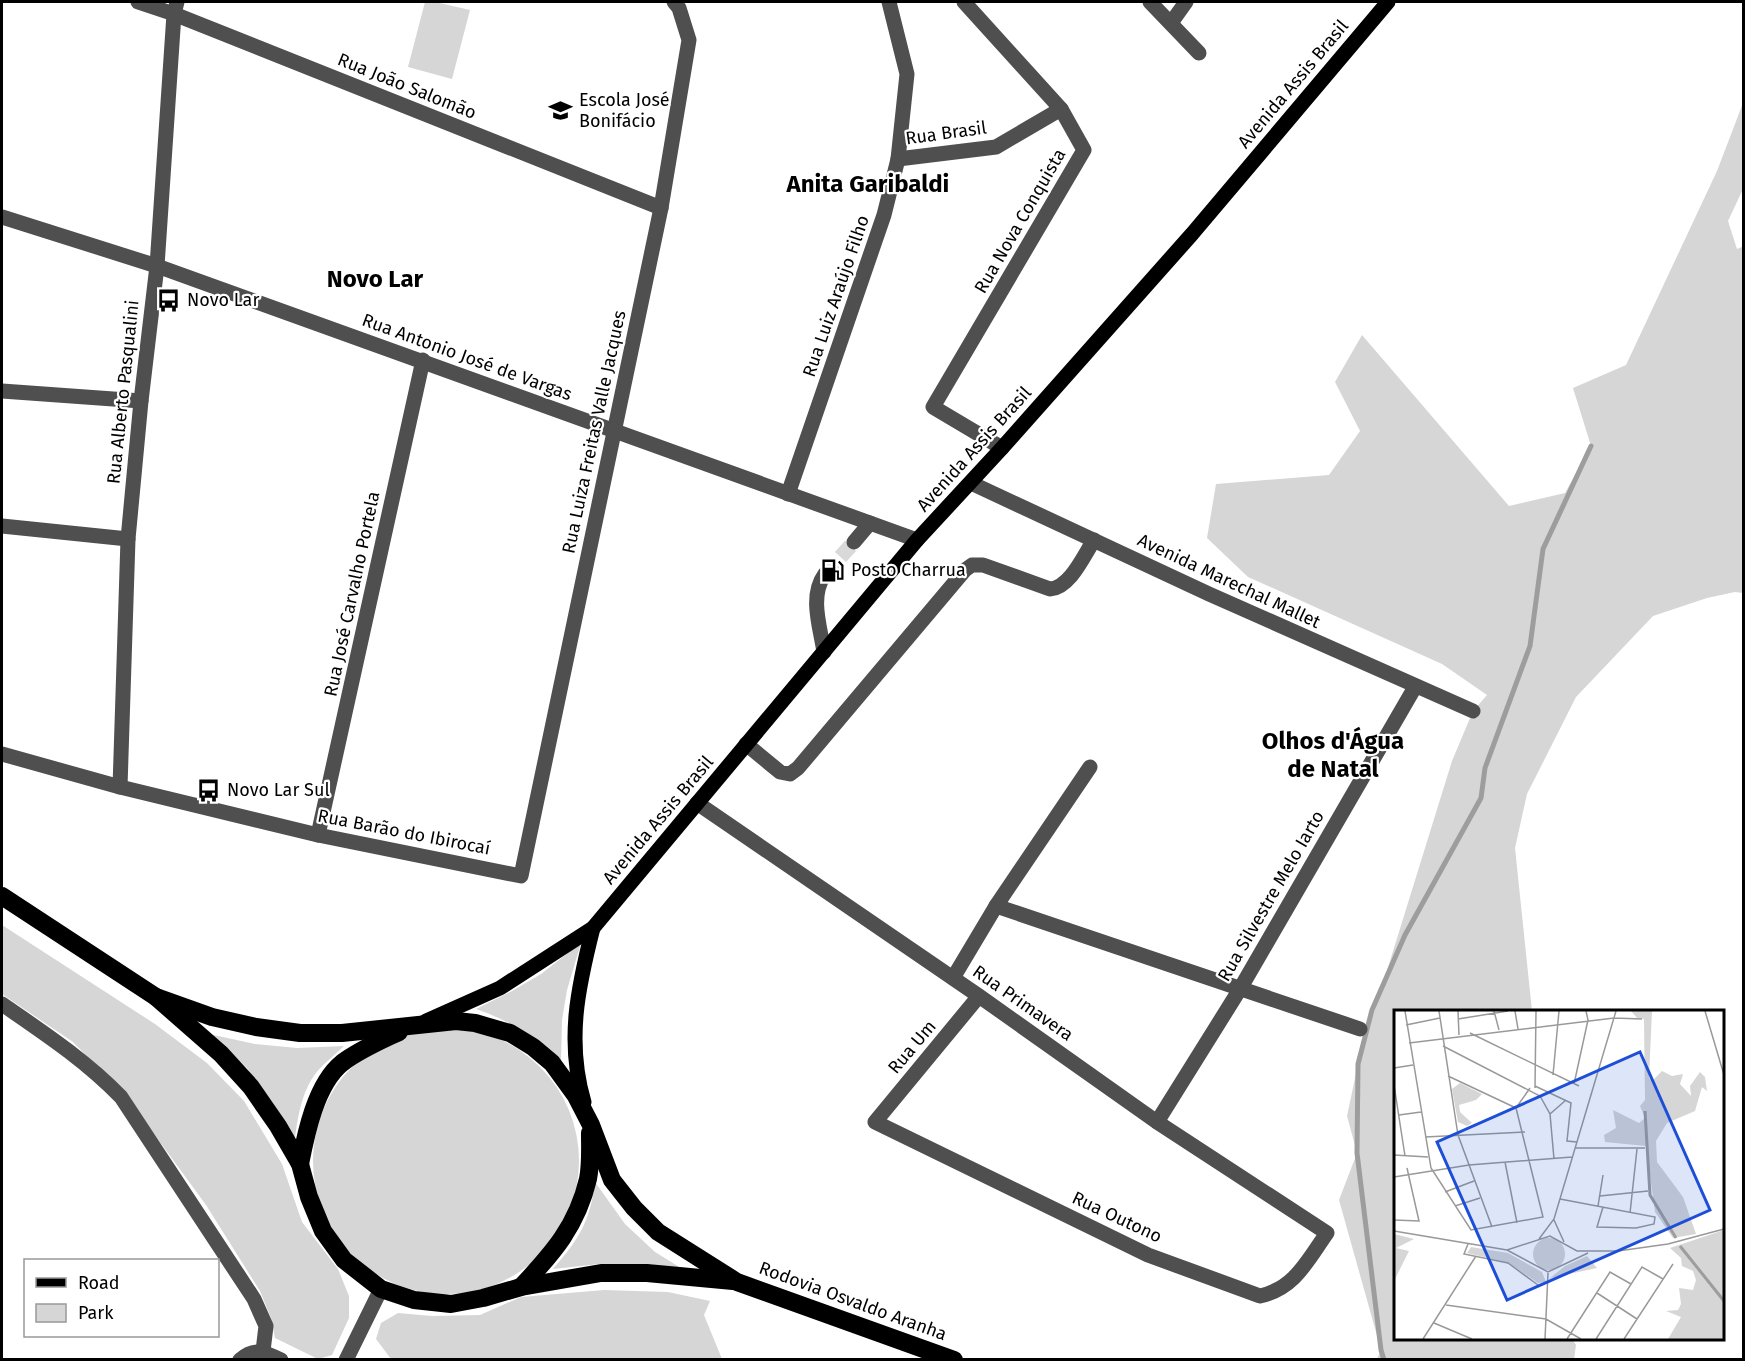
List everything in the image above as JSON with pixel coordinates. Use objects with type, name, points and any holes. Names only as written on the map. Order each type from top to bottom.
[{"type":"highway","points":[[2,896],[156,997],[221,1054],[251,1087],[278,1126],[300,1164],[309,1197],[323,1231],[344,1260],[381,1288],[414,1300],[451,1304],[521,1287],[613,1273],[647,1273],[737,1282]]},
{"type":"highway","points":[[156,997],[212,1017],[256,1027],[300,1033],[342,1033],[456,1021],[475,1023],[510,1033],[533,1047],[552,1063],[576,1096],[591,1125],[612,1180],[634,1208],[658,1232],[737,1282]]},
{"type":"highway","points":[[300,1164],[304,1140],[315,1106],[341,1064],[375,1043],[414,1025]]},
{"type":"highway","points":[[521,1287],[567,1234],[579,1211],[588,1177],[591,1125]]},
{"type":"highway","name":"Rodovia Osvaldo Aranha","points":[[737,1282],[954,1359]]},
{"type":"main road","name":"Avenida Assis Brasil","points":[[414,1025],[500,988],[593,928],[917,540],[971,483],[1192,234],[1388,2]]},
{"type":"main road","name":"Avenida Assis Brasil","points":[[591,1125],[577,1080],[573,1047],[581,976],[593,928]]},
{"type":"street","name":"Rua João Salomão","points":[[138,2],[175,8],[661,208]]},
{"type":"street","name":"Rua Luiz Araújo Filho","points":[[788,494],[884,215],[898,159],[907,74],[889,2]]},
{"type":"street","name":"Rua Nova Conquista","points":[[964,2],[1061,109],[1084,150],[933,407],[1002,448]]},
{"type":"street","points":[[1150,2],[1199,53]]},
{"type":"street","points":[[1171,23],[1186,2]]},
{"type":"street","name":"Rua Luiza Freitas Valle Jacques","points":[[521,876],[661,208],[689,40],[681,4]]},
{"type":"street","name":"Rua Alberto Pasqualini","points":[[120,787],[128,538],[157,266],[175,8]]},
{"type":"street","name":"Rua Brasil","points":[[898,159],[996,147],[1061,109]]},
{"type":"street","name":"Rua Antonio José de Vargas","points":[[2,217],[157,266],[917,540]]},
{"type":"street","name":"Rua José Carvalho Portela","points":[[318,835],[423,360]]},
{"type":"street","points":[[2,391],[141,400]]},
{"type":"street","name":"Avenida Marechal Mallet","points":[[971,483],[1414,687],[1473,711]]},
{"type":"street","points":[[854,542],[870,523]]},
{"type":"street","points":[[2,526],[128,538]]},
{"type":"street","points":[[746,744],[780,772],[790,774],[798,768],[965,570],[972,565],[983,565],[1050,589],[1058,588],[1066,583],[1094,540]]},
{"type":"street","points":[[824,652],[816,595],[818,585],[825,574]]},
{"type":"street","name":"Rua Silvestre Melo Iarto","points":[[1157,1122],[1240,989],[1414,687]]},
{"type":"street","name":"Rua Barão do Ibirocaí","points":[[2,754],[120,787],[318,835],[521,876]]},
{"type":"street","points":[[953,978],[996,906],[1090,767]]},
{"type":"street","name":"Rua Primavera","points":[[697,803],[980,996],[1157,1122],[1327,1233]]},
{"type":"street","points":[[996,906],[1360,1029]]},
{"type":"street","name":"Rua Um","points":[[875,1122],[980,996]]},
{"type":"street","points":[[2,1004],[67,1049],[101,1076],[121,1097],[254,1299],[266,1326],[263,1351]]},
{"type":"street","name":"Rua Outono","points":[[875,1122],[1148,1255],[1260,1296],[1276,1293],[1294,1280],[1327,1233]]},
{"type":"street","points":[[346,1359],[381,1288]]},
{"type":"street","points":[[240,1359],[247,1354],[263,1351],[281,1359]]},
{"type":"green space","points":[[425,2],[470,10],[452,79],[408,67]]},
{"type":"green space","points":[[1743,103],[1743,189],[1728,221],[1737,249],[1744,246],[1743,593],[1735,592],[1707,598],[1653,616],[1576,697],[1527,794],[1515,848],[1532,1010],[1394,1010],[1394,1340],[1573,1340],[1576,1345],[1574,1359],[1377,1359],[1381,1350],[1339,1200],[1357,1153],[1347,1116],[1358,1064],[1452,761],[1473,711],[1487,695],[1442,664],[1248,577],[1207,538],[1216,484],[1329,475],[1360,431],[1335,382],[1362,335],[1509,506],[1565,493],[1591,446],[1573,388],[1626,365],[1717,171]]},
{"type":"green space","points":[[2,925],[155,1024],[207,1063],[244,1101],[282,1164],[302,1222],[338,1269],[349,1296],[349,1318],[332,1355],[318,1359],[275,1338],[271,1318],[260,1291],[206,1205],[127,1097],[73,1042],[2,994]]},
{"type":"green space","points":[[581,943],[567,990],[562,1020],[561,1061],[521,1030],[476,1009],[541,974]]},
{"type":"green space","points":[[446,1028],[472,1030],[497,1038],[520,1050],[540,1067],[557,1087],[569,1110],[577,1135],[579,1161],[577,1187],[569,1212],[557,1235],[540,1255],[520,1272],[497,1284],[472,1292],[446,1294],[420,1292],[395,1284],[372,1272],[352,1255],[335,1235],[323,1212],[315,1187],[313,1161],[315,1135],[323,1110],[335,1087],[352,1067],[372,1050],[395,1038],[420,1030]]},
{"type":"green space","points":[[209,1034],[255,1044],[297,1048],[344,1046],[322,1066],[311,1080],[301,1104],[295,1138],[246,1067]]},
{"type":"green space","points":[[595,1182],[625,1224],[655,1252],[684,1270],[650,1264],[599,1264],[553,1269],[582,1229],[590,1208]]},
{"type":"green space","points":[[604,1290],[668,1292],[710,1301],[704,1315],[722,1359],[391,1359],[376,1339],[381,1323],[398,1313],[432,1316],[480,1315],[521,1297]]},
{"type":"waterway","points":[[1384,1360],[1357,1153],[1358,1064],[1372,1010],[1405,935],[1481,798],[1485,768],[1530,646],[1543,549],[1591,446]]},
{"type":"tunnel","points":[[825,574],[854,542]]},
{"type":"place","name":"Escola José Bonifácio","points":[[561,110]]},
{"type":"place","name":"Novo Lar","points":[[169,300]]},
{"type":"place","name":"Posto Charrua","points":[[833,570]]},
{"type":"place","name":"Novo Lar Sul","points":[[209,790]]},
{"type":"district","name":"Anita Garibaldi","points":[[868,184]]},
{"type":"district","name":"Novo Lar","points":[[375,279]]},
{"type":"district","name":"Olhos d'Água de Natal","points":[[1333,755]]}]
